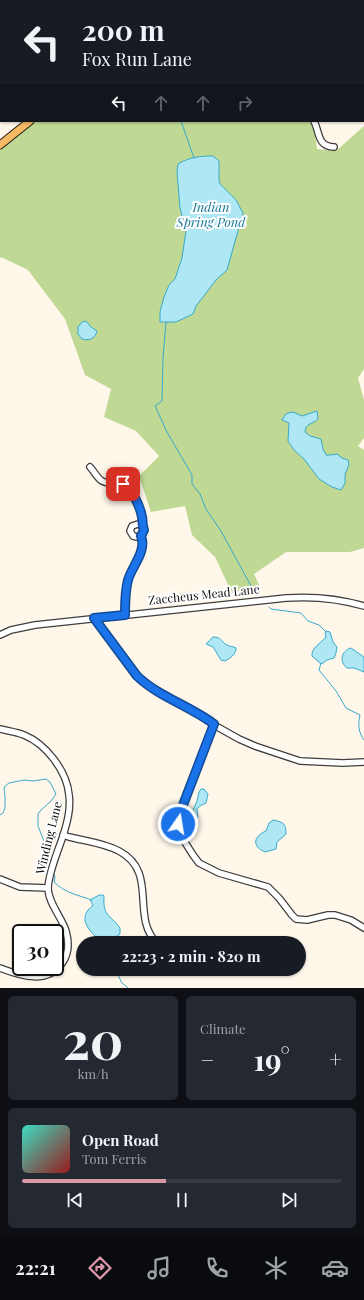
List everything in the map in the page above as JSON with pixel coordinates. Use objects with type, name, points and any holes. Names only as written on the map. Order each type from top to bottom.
[{"type":"main road","points":[[0,145],[29,122]]},
{"type":"street","points":[[314,122],[322,143],[334,147]]},
{"type":"street","points":[[90,467],[102,481],[106,483],[123,484],[127,487],[134,497],[142,518],[143,532],[141,536],[143,542],[141,551],[128,580],[125,615]]},
{"type":"street","points":[[141,536],[135,537],[131,534],[130,528],[134,524],[142,526]]},
{"type":"street","name":"Zaccheus Mead Lane","points":[[0,635],[21,627],[305,596],[326,597],[364,606]]},
{"type":"street","points":[[94,618],[143,682],[214,724],[250,743],[296,761],[343,763],[364,762]]},
{"type":"street","points":[[214,724],[191,783],[179,820],[178,830],[193,855],[199,863],[219,873],[268,887],[296,918],[307,920],[328,915],[335,915],[351,920],[364,928]]},
{"type":"street","name":"Winding Lane","points":[[0,729],[24,735],[49,752],[58,765],[68,785],[69,794],[69,812],[48,888],[53,907],[63,924],[68,938],[68,952],[66,958],[56,971],[45,976],[38,977],[20,975],[0,968]]},
{"type":"street","points":[[63,835],[109,846],[130,859],[141,878],[143,888],[143,911],[151,936]]},
{"type":"street","points":[[0,879],[20,887],[48,888]]},
{"type":"green space","points":[[34,122],[310,122],[315,133],[317,149],[336,151],[364,126],[364,369],[358,378],[364,400],[364,438],[358,446],[364,450],[364,548],[350,552],[286,552],[254,574],[261,589],[232,593],[215,557],[192,535],[185,506],[151,512],[139,476],[159,456],[136,431],[104,417],[111,389],[85,375],[65,319],[28,270],[1,257],[0,259],[0,149]]},
{"type":"water","name":"Indian Spring Pond","points":[[213,156],[219,161],[220,184],[236,200],[243,213],[227,270],[216,280],[196,306],[193,314],[176,322],[160,322],[160,312],[164,297],[169,285],[175,279],[182,258],[186,231],[180,208],[177,172],[178,164],[195,157]]},
{"type":"water","points":[[86,321],[97,331],[93,338],[87,340],[82,339],[78,334],[78,327],[82,322]]},
{"type":"water","points":[[317,411],[318,419],[306,427],[305,432],[310,436],[321,439],[326,455],[337,454],[348,460],[349,465],[345,474],[345,483],[341,490],[332,487],[319,479],[288,441],[289,423],[282,420],[285,415],[293,412],[302,416]]},
{"type":"water","points":[[326,631],[330,632],[333,642],[337,647],[334,658],[321,664],[312,656],[312,653],[313,650],[326,637]]},
{"type":"water","points":[[213,637],[220,638],[225,644],[236,648],[234,654],[225,661],[221,660],[213,647],[206,644]]},
{"type":"water","points":[[351,648],[364,657],[364,672],[344,666],[342,660],[343,654]]},
{"type":"water","points":[[201,789],[204,789],[208,794],[206,803],[197,809],[198,818],[193,810]]},
{"type":"water","points":[[273,820],[279,821],[285,825],[286,834],[277,842],[276,849],[265,852],[258,847],[256,841],[262,833],[266,831],[269,823]]},
{"type":"water","points":[[99,895],[104,896],[106,911],[120,928],[120,934],[117,936],[95,936],[90,931],[85,919],[88,910],[93,905],[90,900]]},
{"type":"waterway","points":[[181,122],[194,158]]},
{"type":"waterway","points":[[166,322],[162,401],[155,406],[167,432],[192,475],[192,484],[200,494],[206,509],[221,531],[251,586],[259,595]]},
{"type":"waterway","points":[[269,607],[271,609],[301,613],[308,621],[319,625],[326,632]]},
{"type":"waterway","points":[[321,663],[319,670],[336,691],[346,708],[360,715],[359,728],[364,740]]},
{"type":"waterway","points":[[0,815],[3,813],[5,808],[4,789],[9,783],[24,780],[33,781],[46,779],[50,782],[56,794],[38,814],[38,826],[49,854],[49,858],[42,867],[43,871],[48,873]]},
{"type":"waterway","points":[[53,874],[55,877],[54,882],[58,886],[92,900]]},
{"type":"waterway","points":[[118,976],[122,983],[128,988]]},
{"type":"route","points":[[123,484],[134,497],[139,508],[144,530],[141,536],[143,542],[138,559],[128,580],[125,615],[94,618],[143,682],[214,724],[183,805],[178,824]]}]
